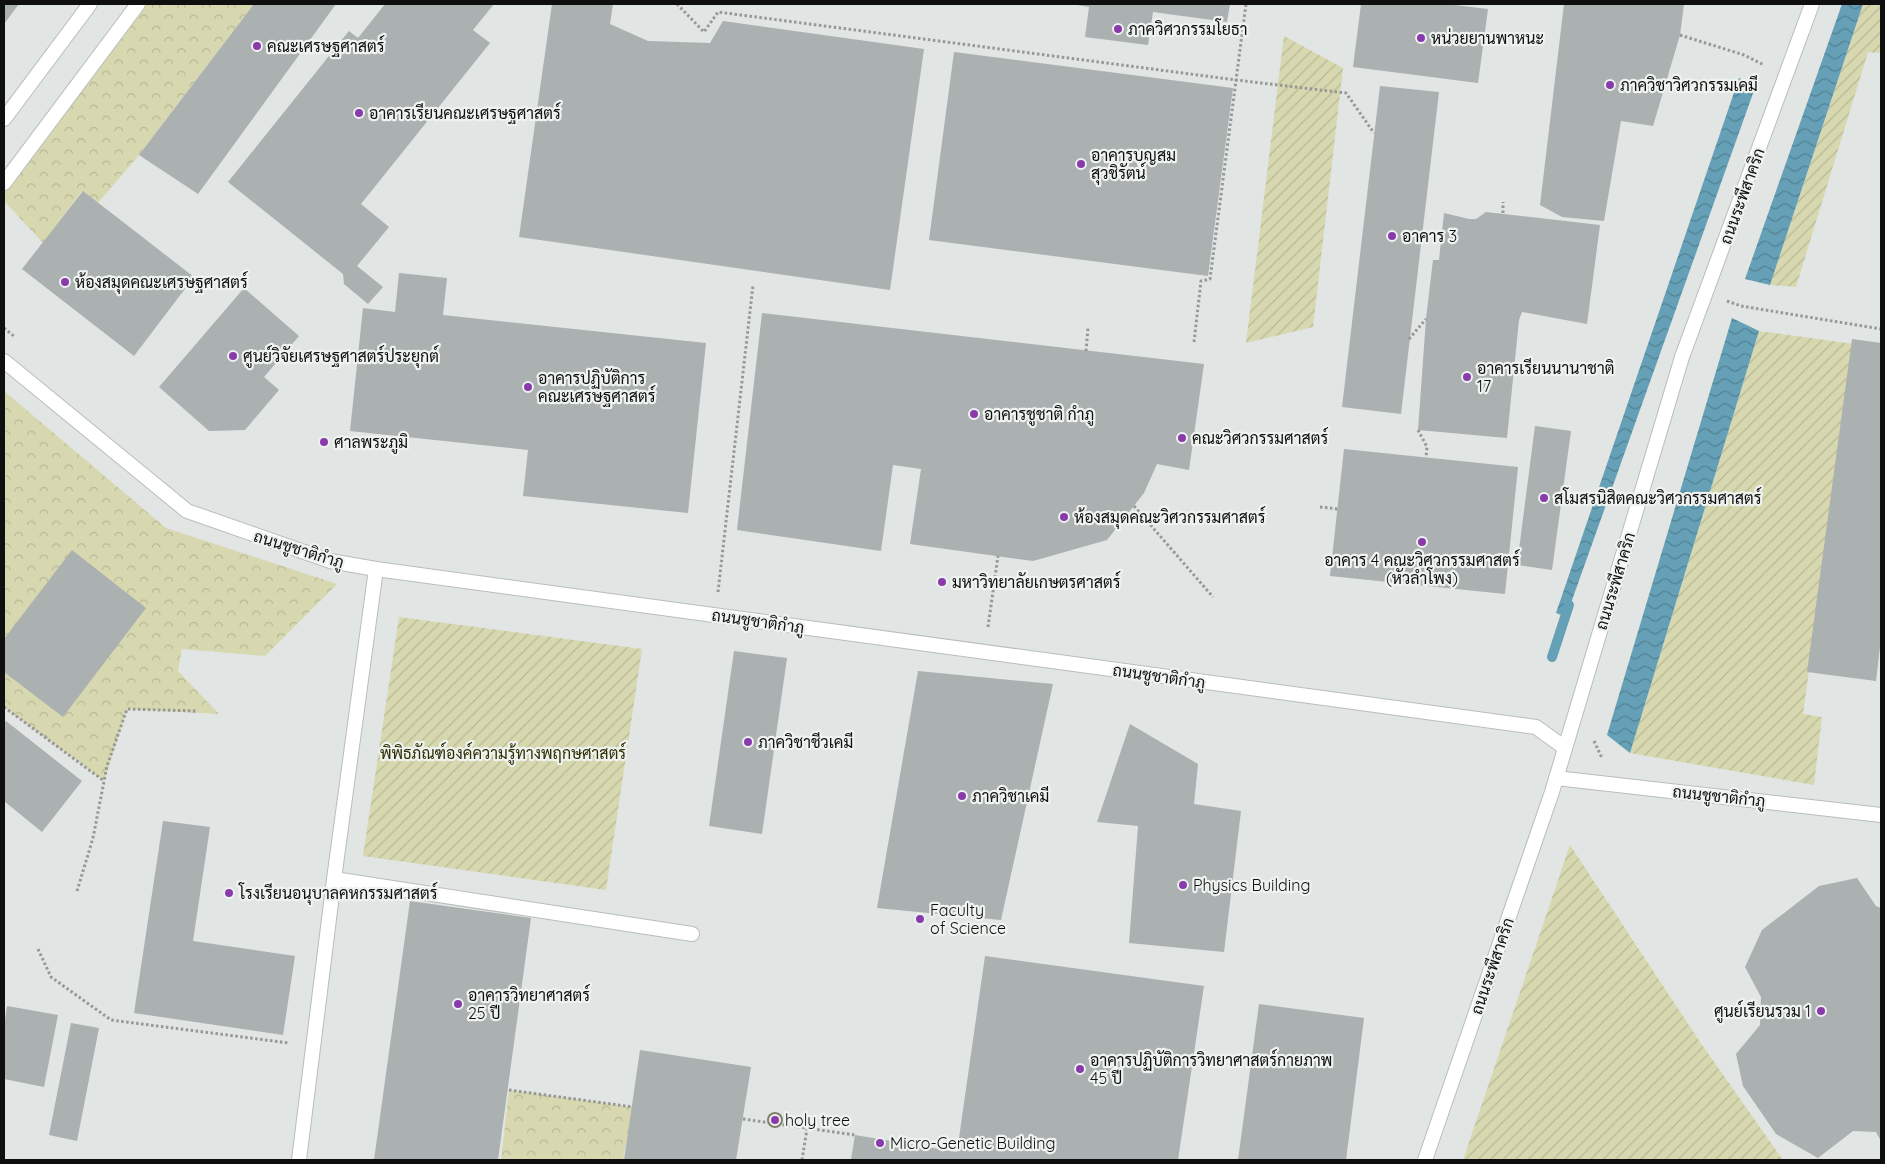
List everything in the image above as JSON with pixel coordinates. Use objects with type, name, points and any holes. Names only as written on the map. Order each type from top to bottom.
[{"type":"lane","points":[[4,118],[90,4]]},
{"type":"lane","points":[[4,184],[138,4]]},
{"type":"lane","name":"ถนนระพีสาคริก","points":[[1425,1160],[1556,778],[1682,357],[1812,4]]},
{"type":"lane","name":"ถนนชูชาติกำภู","points":[[4,361],[187,511],[330,561],[376,569],[1536,727],[1564,748]]},
{"type":"lane","points":[[299,1160],[334,879],[376,569]]},
{"type":"lane","name":"ถนนชูชาติกำภู","points":[[1556,778],[1881,815]]},
{"type":"lane","points":[[334,879],[692,934]]},
{"type":"path","points":[[677,4],[704,32],[718,12],[1236,80],[1346,92],[1374,133]]},
{"type":"path","points":[[1194,342],[1201,282],[1210,279],[1246,4]]},
{"type":"path","points":[[1680,35],[1744,55],[1786,77]]},
{"type":"path","points":[[1503,202],[1503,213]]},
{"type":"path","points":[[718,593],[753,285]]},
{"type":"path","points":[[1741,306],[1881,329]]},
{"type":"path","points":[[1410,339],[1426,318]]},
{"type":"path","points":[[4,328],[19,341]]},
{"type":"path","points":[[1086,350],[1088,328]]},
{"type":"path","points":[[1418,430],[1427,447],[1426,457]]},
{"type":"path","points":[[1134,506],[1213,597]]},
{"type":"path","points":[[1320,507],[1338,509]]},
{"type":"path","points":[[988,629],[998,556]]},
{"type":"path","points":[[4,707],[104,781]]},
{"type":"path","points":[[77,892],[93,838],[107,766],[127,709],[196,711]]},
{"type":"path","points":[[38,949],[51,978],[111,1020],[314,1046]]},
{"type":"path","points":[[509,1090],[633,1106]]},
{"type":"path","points":[[743,1119],[855,1135]]},
{"type":"path","points":[[802,1160],[807,1128]]},
{"type":"green space","points":[[138,4],[254,4],[139,155],[98,203],[82,191],[43,243],[4,201],[4,183]]},
{"type":"green space","points":[[1863,4],[1881,4],[1881,53],[1868,52],[1796,287],[1770,285]]},
{"type":"green space","points":[[1284,36],[1343,68],[1313,327],[1246,343]]},
{"type":"green space","points":[[1759,331],[1854,344],[1803,714],[1822,717],[1814,785],[1630,753]]},
{"type":"green space","points":[[4,391],[166,528],[337,584],[265,656],[182,649],[178,671],[219,714],[127,709],[104,781],[4,707],[4,482],[6,477],[4,476]]},
{"type":"green space","name":"พิพิธภัณฑ์องค์ความรู้ทางพฤกษศาสตร์","points":[[399,617],[642,649],[606,890],[363,856]]},
{"type":"green space","points":[[1570,845],[1700,1042],[1783,1160],[1463,1160]]},
{"type":"green space","points":[[509,1090],[633,1107],[623,1160],[501,1160]]},
{"type":"water","points":[[1842,4],[1863,4],[1770,285],[1745,279]]},
{"type":"water","points":[[1739,78],[1756,85],[1566,617],[1556,613]]},
{"type":"water","points":[[1732,318],[1759,331],[1630,753],[1607,735]]},
{"type":"building","points":[[4,4],[19,4],[4,24]]},
{"type":"building","points":[[254,4],[336,4],[198,194],[139,155]]},
{"type":"building","name":"อาคารเรียนคณะเศรษฐศาสตร์","points":[[385,4],[494,4],[473,30],[490,43],[361,204],[389,227],[357,266],[383,287],[368,304],[344,284],[343,274],[228,182],[349,31],[358,38]]},
{"type":"building","points":[[552,4],[613,4],[610,24],[648,41],[710,43],[723,21],[924,49],[890,290],[519,237]]},
{"type":"building","name":"ภาควิศวกรรมโยธา","points":[[1071,4],[1230,4],[1227,22],[1153,12],[1148,45],[1085,37],[1089,7]]},
{"type":"building","name":"หน่วยยานพาหนะ","points":[[1361,4],[1447,4],[1488,9],[1478,83],[1353,67]]},
{"type":"building","name":"ภาควิชาวิศวกรรมเคมี","points":[[1564,4],[1684,4],[1680,35],[1653,126],[1621,121],[1604,221],[1562,217],[1540,205]]},
{"type":"building","name":"อาคารบุญสม สุวชิรัตน์","points":[[954,52],[1233,88],[1208,276],[929,240]]},
{"type":"building","name":"อาคาร 3","points":[[1380,86],[1439,92],[1401,414],[1342,407]]},
{"type":"building","points":[[83,191],[194,277],[134,356],[22,269]]},
{"type":"building","name":"อาคารเรียนนานาชาติ 17","points":[[1486,212],[1600,225],[1587,324],[1522,312],[1519,320],[1507,438],[1418,430],[1426,319],[1433,260],[1439,260],[1444,213],[1476,219]]},
{"type":"building","name":"อาคารปฏิบัติการ คณะเศรษฐศาสตร์","points":[[399,273],[447,278],[443,315],[706,343],[688,513],[523,496],[528,450],[350,431],[363,308],[395,312]]},
{"type":"building","name":"ศูนย์วิจัยเศรษฐศาสตร์ประยุกต์","points":[[244,288],[299,336],[264,377],[279,390],[245,430],[209,431],[159,387]]},
{"type":"building","name":"อาคารชูชาติ กำภู","points":[[762,313],[1204,364],[1189,470],[1157,464],[1144,493],[1107,540],[1033,561],[910,544],[921,469],[893,465],[881,551],[737,530]]},
{"type":"building","points":[[1852,339],[1881,343],[1881,638],[1876,681],[1807,672]]},
{"type":"building","name":"สโมสรนิสิตคณะวิศวกรรมศาสตร์","points":[[1535,426],[1571,431],[1552,570],[1517,565]]},
{"type":"building","name":"อาคาร 4 คณะวิศวกรรมศาสตร์ (หัวลำโพง)","points":[[1344,449],[1518,467],[1505,594],[1330,576]]},
{"type":"building","points":[[72,550],[146,608],[63,717],[4,672],[4,639]]},
{"type":"building","name":"ภาควิชาชีวเคมี","points":[[734,651],[787,658],[762,834],[709,826]]},
{"type":"building","name":"ภาควิชาเคมี","points":[[918,671],[1053,684],[1001,920],[877,908]]},
{"type":"building","points":[[6,721],[82,781],[42,832],[4,801],[4,723]]},
{"type":"building","name":"Physics Building","points":[[1130,724],[1198,764],[1194,804],[1241,811],[1224,952],[1129,943],[1138,826],[1097,822]]},
{"type":"building","points":[[163,821],[210,827],[193,941],[295,956],[283,1035],[134,1013]]},
{"type":"building","name":"ศูนย์เรียนรวม 1","points":[[1857,878],[1876,906],[1881,908],[1881,1141],[1876,1132],[1853,1131],[1818,1158],[1776,1134],[1743,1086],[1736,1054],[1760,1025],[1761,997],[1745,967],[1762,930],[1819,886]]},
{"type":"building","name":"อาคารวิทยาศาสตร์ 25 ปี","points":[[410,901],[531,918],[498,1160],[374,1160]]},
{"type":"building","name":"อาคารปฏิบัติการวิทยาศาสตร์กายภาพ 45 ปี","points":[[985,956],[1204,986],[1178,1160],[851,1160],[855,1135],[957,1152]]},
{"type":"building","points":[[1259,1004],[1364,1018],[1346,1160],[1238,1160]]},
{"type":"building","points":[[7,1006],[58,1015],[44,1087],[4,1079],[4,1026]]},
{"type":"building","points":[[71,1023],[99,1028],[77,1141],[49,1135]]},
{"type":"building","points":[[640,1050],[751,1067],[736,1160],[624,1160]]},
{"type":"waterway","points":[[1552,657],[1569,605]]},
{"type":"place","name":"ภาควิศวกรรมโยธา","points":[[1118,29]]},
{"type":"place","name":"หน่วยยานพาหนะ","points":[[1421,38]]},
{"type":"place","name":"คณะเศรษฐศาสตร์","points":[[257,46]]},
{"type":"place","name":"ภาควิชาวิศวกรรมเคมี","points":[[1610,85]]},
{"type":"place","name":"อาคารเรียนคณะเศรษฐศาสตร์","points":[[359,113]]},
{"type":"place","name":"อาคารบุญสม สุวชิรัตน์","points":[[1081,164]]},
{"type":"place","name":"อาคาร 3","points":[[1392,236]]},
{"type":"place","name":"ห้องสมุดคณะเศรษฐศาสตร์","points":[[65,282]]},
{"type":"place","name":"ศูนย์วิจัยเศรษฐศาสตร์ประยุกต์","points":[[233,356]]},
{"type":"place","name":"อาคารเรียนนานาชาติ 17","points":[[1467,377]]},
{"type":"place","name":"อาคารปฏิบัติการ คณะเศรษฐศาสตร์","points":[[528,387]]},
{"type":"place","name":"อาคารชูชาติ กำภู","points":[[974,414]]},
{"type":"place","name":"คณะวิศวกรรมศาสตร์","points":[[1182,438]]},
{"type":"place","name":"ศาลพระภูมิ","points":[[324,442]]},
{"type":"place","name":"สโมสรนิสิตคณะวิศวกรรมศาสตร์","points":[[1544,498]]},
{"type":"place","name":"ห้องสมุดคณะวิศวกรรมศาสตร์","points":[[1064,517]]},
{"type":"place","name":"อาคาร 4 คณะวิศวกรรมศาสตร์ (หัวลำโพง)","points":[[1422,542]]},
{"type":"place","name":"มหาวิทยาลัยเกษตรศาสตร์","points":[[942,582]]},
{"type":"place","name":"ภาควิชาชีวเคมี","points":[[748,742]]},
{"type":"place","name":"ภาควิชาเคมี","points":[[962,796]]},
{"type":"place","name":"Physics Building","points":[[1183,885]]},
{"type":"place","name":"โรงเรียนอนุบาลคหกรรมศาสตร์","points":[[229,893]]},
{"type":"place","name":"Faculty of Science","points":[[920,919]]},
{"type":"place","name":"อาคารวิทยาศาสตร์ 25 ปี","points":[[458,1004]]},
{"type":"place","name":"ศูนย์เรียนรวม 1","points":[[1821,1011]]},
{"type":"place","name":"อาคารปฏิบัติการวิทยาศาสตร์กายภาพ 45 ปี","points":[[1080,1069]]},
{"type":"place","name":"holy tree","points":[[775,1120]]},
{"type":"place","name":"Micro-Genetic Building","points":[[880,1143]]}]
